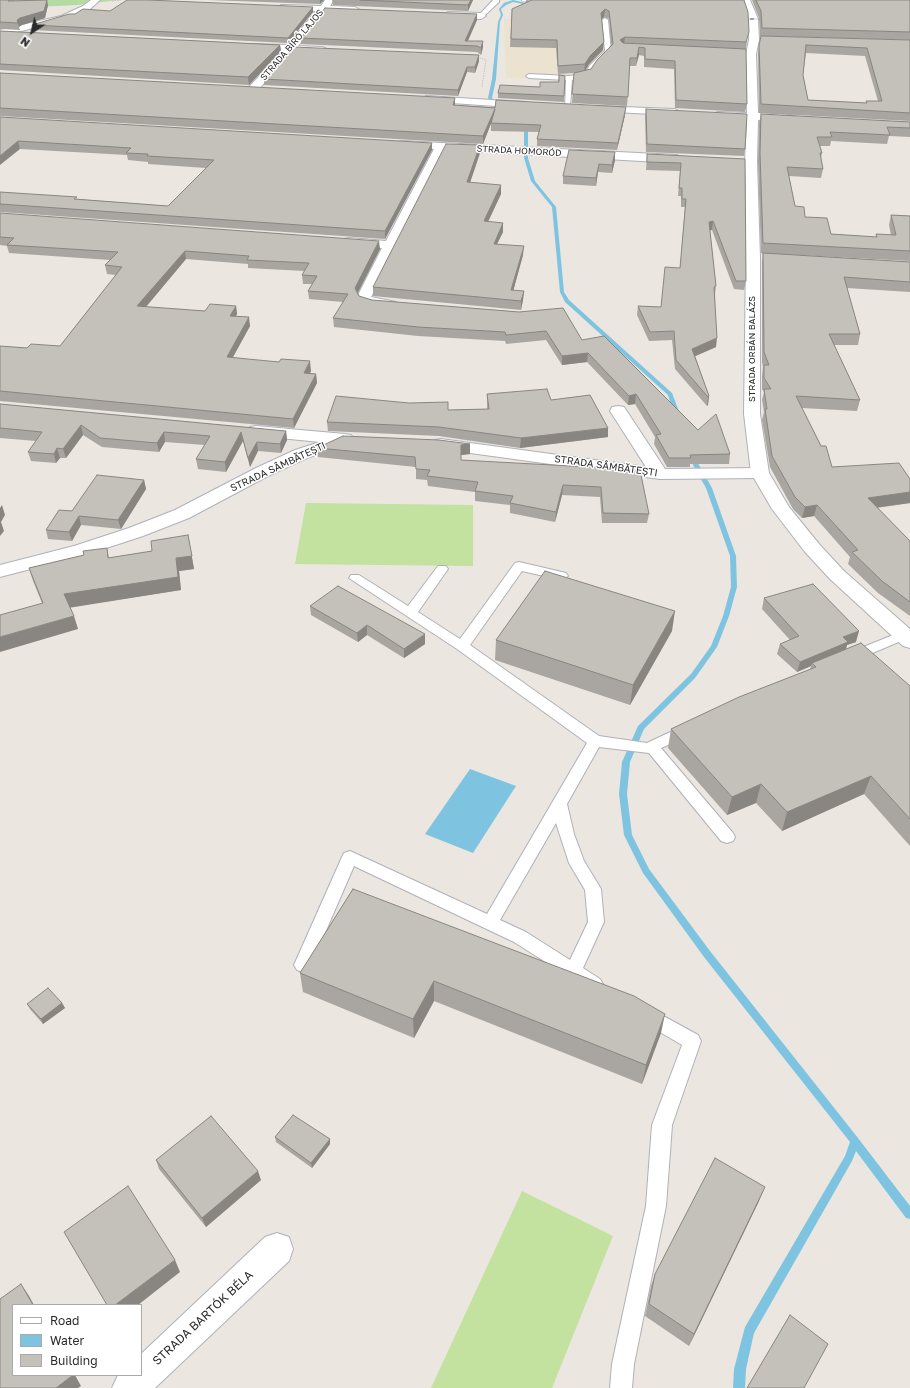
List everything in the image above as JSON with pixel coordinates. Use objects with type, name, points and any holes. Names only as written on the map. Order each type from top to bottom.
[{"type":"street","points":[[0,33],[64,18],[86,8],[96,0]]},
{"type":"street","name":"STRADA BÍRÓ LAJOS","points":[[268,90],[249,89],[291,48],[330,0]]},
{"type":"street","name":"STRADA ORBÁN BALÁZS","points":[[746,0],[753,19],[758,40],[747,54],[754,117],[747,162],[760,259],[752,414],[760,473],[781,509],[812,548],[837,575],[906,638]]},
{"type":"street","points":[[276,6],[363,10]]},
{"type":"street","points":[[442,14],[481,16]]},
{"type":"street","points":[[0,33],[32,35]]},
{"type":"street","points":[[244,46],[330,50]]},
{"type":"street","points":[[418,99],[535,106]]},
{"type":"street","points":[[563,107],[689,113]]},
{"type":"street","points":[[705,114],[806,119]]},
{"type":"street","name":"STRADA HOMORÓD","points":[[394,144],[517,152],[688,159]]},
{"type":"street","points":[[404,306],[373,303],[365,300],[364,297],[441,147]]},
{"type":"street","points":[[337,241],[392,245]]},
{"type":"street","points":[[618,410],[660,474]]},
{"type":"street","points":[[243,429],[341,438]]},
{"type":"street","name":"STRADA SÂMBĂTEȘTI","points":[[0,571],[81,550],[136,532],[182,514],[269,469],[341,438],[362,439]]},
{"type":"street","name":"STRADA SÂMBĂTEȘTI","points":[[426,442],[660,474],[688,475],[760,473]]},
{"type":"street","name":"STRADA BARTÓK BÉLA","points":[[130,1388],[277,1249]]},
{"type":"lane","points":[[481,16],[496,2],[496,0]]},
{"type":"lane","points":[[529,76],[569,78],[587,76],[592,66],[608,51],[605,20]]},
{"type":"lane","points":[[563,107],[569,78]]},
{"type":"lane","points":[[462,646],[519,566],[562,576]]},
{"type":"lane","points":[[410,613],[442,569]]},
{"type":"lane","points":[[355,578],[462,646],[595,741],[619,745],[650,747],[701,724]]},
{"type":"lane","points":[[841,661],[906,638]]},
{"type":"lane","points":[[490,923],[595,741]]},
{"type":"lane","points":[[650,747],[727,837]]},
{"type":"lane","points":[[559,804],[566,834],[577,863],[593,889],[596,922],[573,971]]},
{"type":"lane","points":[[303,965],[350,857],[520,937],[606,990]]},
{"type":"lane","points":[[621,1388],[623,1364],[656,1206],[662,1125],[692,1041],[632,1006]]},
{"type":"path","points":[[477,57],[486,60],[486,71],[478,99],[474,99],[478,102]]},
{"type":"shaded area","points":[[599,18],[620,19],[613,50],[591,80],[506,78],[504,19],[598,20]]},
{"type":"green space","points":[[118,0],[77,5],[0,9],[0,1]]},
{"type":"green space","points":[[306,503],[473,505],[473,566],[295,564]]},
{"type":"green space","points":[[522,1191],[613,1236],[552,1388],[431,1388]]},
{"type":"water","points":[[470,769],[516,786],[473,853],[425,834]]},
{"type":"building","points":[[0,0],[47,0],[44,11],[20,18],[17,20],[18,23],[0,22]]},
{"type":"building","points":[[127,0],[313,7],[288,38],[32,25],[69,14],[75,14],[83,9],[110,11]]},
{"type":"building","points":[[360,0],[471,0],[468,5]]},
{"type":"building","points":[[532,0],[744,0],[748,12],[749,32],[746,42],[625,37],[620,40],[623,43],[746,49],[747,104],[676,100],[675,61],[645,59],[645,48],[639,47],[637,58],[630,58],[628,97],[572,94],[574,73],[591,69],[597,60],[613,44],[609,11],[605,9],[601,13],[604,42],[590,56],[585,64],[558,66],[557,40],[511,39],[512,9]]},
{"type":"building","points":[[756,0],[910,0],[910,32],[762,28],[761,11]]},
{"type":"building","points":[[325,8],[477,14],[465,41],[483,41],[481,48],[477,46],[301,38]]},
{"type":"building","points":[[0,31],[280,45],[248,77],[0,64]]},
{"type":"building","points":[[761,36],[910,40],[910,113],[761,104],[759,46]],"holes":[[[806,45],[867,48],[882,101],[866,101],[867,103],[808,100],[803,75]]]},
{"type":"building","points":[[294,47],[479,55],[475,67],[467,67],[458,90],[264,79]]},
{"type":"building","points":[[0,73],[455,98],[453,105],[495,108],[496,100],[626,107],[618,143],[537,139],[541,125],[491,123],[495,109],[483,136],[0,108]]},
{"type":"building","points":[[559,75],[565,76],[564,96],[498,93],[500,85],[540,87],[540,82],[559,82]]},
{"type":"building","points":[[646,109],[747,114],[745,149],[647,144]]},
{"type":"building","points":[[761,114],[910,122],[910,128],[887,127],[890,135],[830,132],[832,137],[817,137],[822,153],[820,153],[823,169],[787,167],[795,206],[804,207],[805,217],[827,218],[831,234],[877,237],[876,234],[896,235],[891,215],[910,216],[910,251],[763,243],[760,153]]},
{"type":"building","points":[[0,117],[432,143],[385,231],[0,204],[0,192],[77,197],[74,199],[168,206],[214,160],[147,156],[148,154],[126,153],[131,148],[18,141],[0,156]]},
{"type":"building","points":[[446,144],[480,145],[467,182],[501,185],[484,221],[503,223],[494,244],[524,246],[511,290],[524,291],[521,301],[373,287]]},
{"type":"building","points":[[569,150],[615,152],[612,165],[599,164],[596,178],[563,176]]},
{"type":"building","points":[[647,154],[745,159],[746,281],[736,281],[713,221],[709,222],[716,286],[714,287],[717,338],[692,349],[709,396],[708,397],[676,360],[674,331],[650,332],[638,306],[661,307],[665,267],[680,268],[686,199],[682,199],[682,188],[679,188],[681,163],[647,162]]},
{"type":"building","points":[[0,213],[379,241],[355,288],[359,296],[372,300],[519,312],[563,308],[582,340],[604,336],[698,430],[716,414],[730,454],[690,455],[691,458],[669,458],[656,435],[661,434],[636,394],[629,396],[588,353],[562,356],[546,331],[506,335],[505,332],[418,327],[333,318],[348,294],[308,291],[317,276],[302,275],[309,263],[247,260],[249,256],[185,251],[137,306],[205,311],[210,304],[236,306],[230,316],[249,317],[227,357],[279,362],[281,359],[310,361],[304,373],[316,374],[293,419],[0,391],[0,346],[27,348],[31,344],[60,346],[122,267],[105,265],[118,252],[7,245],[14,238],[0,237]]},
{"type":"building","points":[[763,253],[910,262],[910,282],[844,277],[860,334],[829,334],[860,400],[796,396],[821,446],[826,446],[832,467],[899,463],[910,479],[910,492],[868,498],[910,541],[910,602],[882,581],[852,552],[858,550],[817,505],[805,507],[795,497],[772,456],[765,409],[767,409],[764,389],[771,389],[764,378],[764,365],[769,365],[764,352]]},
{"type":"building","points":[[547,389],[551,400],[590,395],[608,428],[521,438],[439,427],[327,422],[336,396],[409,403],[448,402],[448,410],[489,409],[487,394]]},
{"type":"building","points":[[0,404],[286,431],[280,444],[257,442],[248,458],[241,432],[225,462],[196,459],[210,436],[164,432],[157,443],[100,438],[81,425],[63,449],[57,448],[54,454],[28,452],[42,432],[0,428]]},
{"type":"building","points":[[343,436],[439,440],[470,444],[461,445],[461,460],[607,468],[607,470],[640,470],[649,514],[603,513],[601,487],[563,485],[556,512],[510,503],[513,496],[475,491],[478,482],[427,476],[430,470],[416,469],[415,457],[317,448]]},
{"type":"building","points":[[97,475],[144,480],[118,520],[79,516],[69,532],[46,530],[59,510],[72,511]]},
{"type":"building","points":[[188,535],[192,556],[176,558],[178,577],[64,594],[74,616],[0,637],[0,615],[43,603],[29,568],[84,555],[83,551],[107,548],[108,558],[152,551],[151,541]]},
{"type":"building","points":[[545,571],[675,611],[633,685],[496,640]]},
{"type":"building","points":[[813,584],[859,631],[843,637],[848,642],[800,662],[780,644],[799,636],[764,598]]},
{"type":"building","points":[[338,586],[425,634],[404,649],[367,625],[357,633],[310,606]]},
{"type":"building","points":[[861,643],[910,686],[910,819],[871,776],[787,812],[761,784],[732,797],[671,729],[739,697],[816,667],[812,663]]},
{"type":"building","points":[[353,889],[634,996],[665,1014],[646,1065],[434,981],[413,1019],[300,973]]},
{"type":"building","points":[[48,988],[62,1003],[41,1019],[27,1004]]},
{"type":"building","points":[[293,1115],[330,1139],[311,1163],[275,1137]]},
{"type":"building","points":[[211,1116],[258,1171],[202,1218],[156,1160]]},
{"type":"building","points":[[715,1158],[765,1187],[694,1334],[649,1304],[655,1274]]},
{"type":"building","points":[[128,1186],[175,1260],[116,1304],[106,1304],[64,1232]]},
{"type":"building","points":[[21,1284],[32,1304],[12,1304],[12,1376],[72,1376],[56,1388],[0,1388],[0,1299]]},
{"type":"building","points":[[790,1315],[828,1344],[804,1388],[747,1388]]},
{"type":"waterway","points":[[497,108],[490,98],[494,79],[499,22],[502,15],[500,9],[505,4],[515,0]]},
{"type":"waterway","points":[[513,1],[534,5]]},
{"type":"waterway","points":[[521,126],[526,130],[526,158],[533,181],[554,207],[562,292],[567,301],[670,394],[677,414]]},
{"type":"waterway","points":[[691,456],[709,488],[733,556],[734,587],[726,616],[714,647],[693,676],[641,728],[626,762],[623,794],[628,835],[646,871],[707,954],[855,1141]]},
{"type":"waterway","points":[[739,1388],[740,1369],[749,1331],[849,1158],[855,1141]]},
{"type":"waterway","points":[[855,1141],[910,1214]]},
{"type":"railway","points":[[522,0],[541,4]]},
{"type":"railway","points":[[738,19],[770,19]]}]
